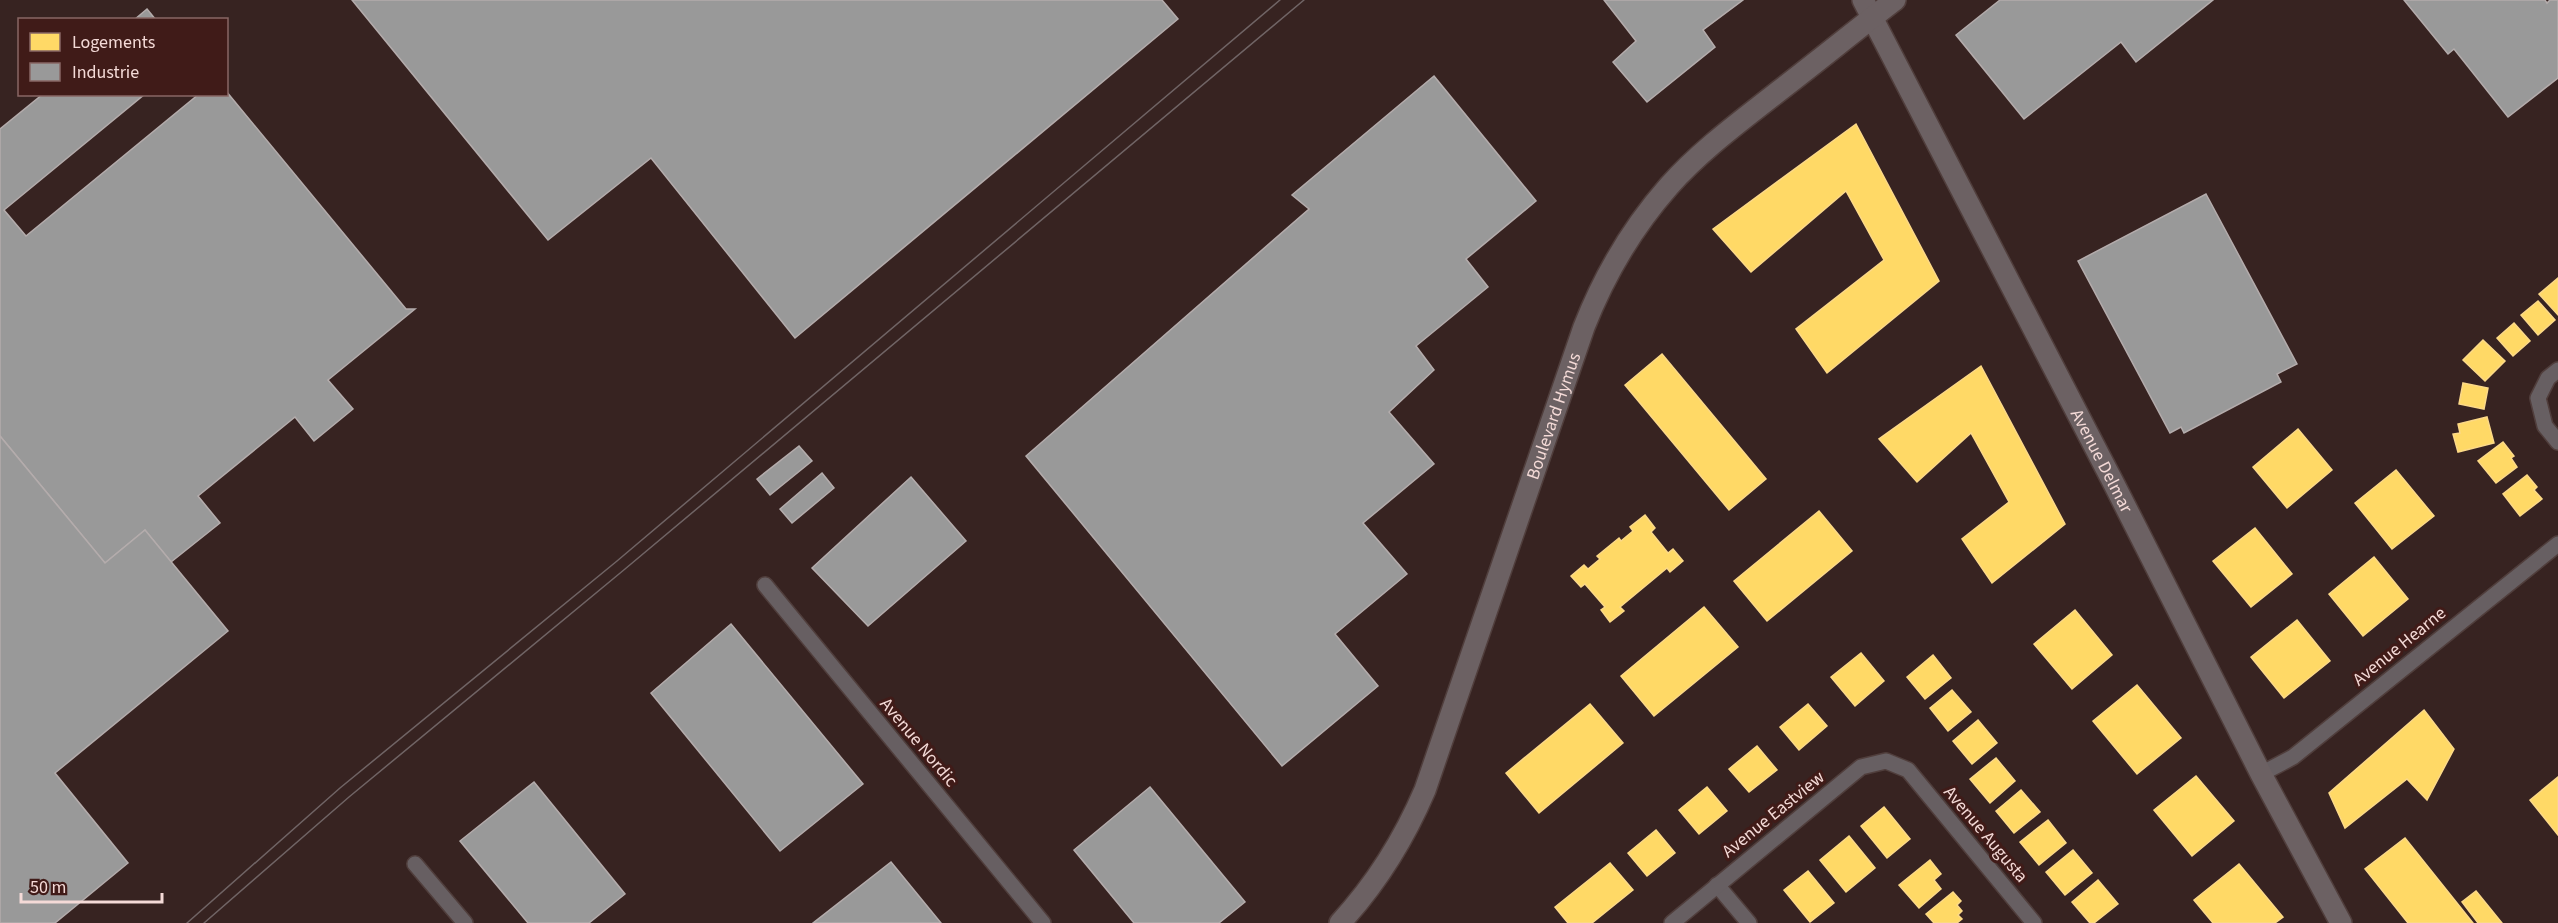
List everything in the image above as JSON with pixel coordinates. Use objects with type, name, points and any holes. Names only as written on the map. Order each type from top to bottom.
[{"type":"street","name":"Boulevard Hymus","points":[[1340,923],[1382,871],[1401,840],[1425,790],[1584,327],[1619,255],[1653,206],[1688,165],[1867,9],[1895,0]]},
{"type":"street","name":"Avenue Delmar","points":[[1867,9],[2115,484],[2261,774],[2341,923]]},
{"type":"street","points":[[2558,370],[2548,378],[2538,398],[2545,426],[2558,442]]},
{"type":"street","name":"Avenue Hearne","points":[[2261,774],[2293,757],[2558,544]]},
{"type":"street","name":"Avenue Nordic","points":[[765,585],[1043,923]]},
{"type":"street","name":"Avenue Eastview","points":[[1672,923],[1861,767],[1886,761],[1908,770]]},
{"type":"street","name":"Avenue Augusta","points":[[1908,770],[2034,923]]},
{"type":"street","points":[[415,864],[465,923]]},
{"type":"street","points":[[1717,885],[1749,923]]},
{"type":"building: Logements","points":[[1856,124],[1939,281],[1827,373],[1796,329],[1884,260],[1846,191],[1751,272],[1713,229]]},
{"type":"building: Logements","points":[[2558,278],[2558,315],[2539,294]]},
{"type":"building: Logements","points":[[2538,301],[2555,320],[2538,335],[2521,315]]},
{"type":"building: Logements","points":[[2514,323],[2530,341],[2513,356],[2497,338]]},
{"type":"building: Logements","points":[[2483,340],[2505,361],[2485,381],[2463,360]]},
{"type":"building: Logements","points":[[1662,354],[1766,479],[1729,510],[1625,385]]},
{"type":"building: Logements","points":[[1981,366],[2065,524],[1992,583],[1962,539],[2009,502],[1971,433],[1917,482],[1879,439]]},
{"type":"building: Logements","points":[[2463,383],[2488,388],[2484,409],[2459,404]]},
{"type":"building: Logements","points":[[2487,417],[2494,443],[2458,452],[2453,434],[2460,433],[2458,424]]},
{"type":"building: Logements","points":[[2298,429],[2332,470],[2287,508],[2253,467]]},
{"type":"building: Logements","points":[[2503,442],[2514,456],[2511,458],[2517,467],[2496,483],[2478,461]]},
{"type":"building: Logements","points":[[2396,470],[2434,516],[2392,549],[2355,503]]},
{"type":"building: Logements","points":[[2527,475],[2537,487],[2534,490],[2542,499],[2520,516],[2503,494]]},
{"type":"building: Logements","points":[[1819,511],[1852,551],[1767,621],[1734,581]]},
{"type":"building: Logements","points":[[1645,515],[1655,528],[1651,532],[1668,553],[1673,549],[1683,561],[1670,572],[1667,568],[1620,607],[1624,611],[1610,622],[1601,610],[1605,607],[1585,584],[1581,587],[1571,576],[1584,565],[1588,569],[1600,559],[1597,556],[1619,538],[1621,541],[1633,531],[1630,527]]},
{"type":"building: Logements","points":[[2255,528],[2292,574],[2251,607],[2213,561]]},
{"type":"building: Logements","points":[[2374,557],[2408,599],[2363,636],[2329,594]]},
{"type":"building: Logements","points":[[1704,607],[1738,647],[1654,716],[1621,676]]},
{"type":"building: Logements","points":[[2075,610],[2112,655],[2072,689],[2034,644]]},
{"type":"building: Logements","points":[[2297,620],[2330,661],[2284,698],[2251,657]]},
{"type":"building: Logements","points":[[1861,653],[1884,681],[1855,706],[1831,677]]},
{"type":"building: Logements","points":[[1933,655],[1951,678],[1925,699],[1907,677]]},
{"type":"building: Logements","points":[[2137,685],[2181,738],[2137,774],[2093,721]]},
{"type":"building: Logements","points":[[1952,690],[1971,712],[1948,731],[1930,708]]},
{"type":"building: Logements","points":[[1590,704],[1623,743],[1539,813],[1506,773]]},
{"type":"building: Logements","points":[[1808,704],[1827,726],[1799,750],[1780,727]]},
{"type":"building: Logements","points":[[2424,710],[2454,749],[2427,800],[2407,779],[2345,828],[2329,793]]},
{"type":"building: Logements","points":[[1978,720],[1997,743],[1972,764],[1953,741]]},
{"type":"building: Logements","points":[[1757,746],[1777,770],[1749,792],[1729,769]]},
{"type":"building: Logements","points":[[1996,758],[2015,781],[1990,803],[1970,779]]},
{"type":"building: Logements","points":[[2196,776],[2234,821],[2192,856],[2154,810]]},
{"type":"building: Logements","points":[[2558,777],[2558,835],[2530,800]]},
{"type":"building: Logements","points":[[1707,787],[1727,811],[1699,834],[1679,810]]},
{"type":"building: Logements","points":[[2021,790],[2040,812],[2014,833],[1996,811]]},
{"type":"building: Logements","points":[[1884,807],[1910,839],[1887,858],[1861,826]]},
{"type":"building: Logements","points":[[2048,820],[2066,843],[2039,865],[2020,842]]},
{"type":"building: Logements","points":[[1656,830],[1675,853],[1647,876],[1628,853]]},
{"type":"building: Logements","points":[[1849,836],[1875,868],[1846,892],[1820,860]]},
{"type":"building: Logements","points":[[2405,838],[2473,923],[2408,923],[2365,869]]},
{"type":"building: Logements","points":[[2073,850],[2092,873],[2065,895],[2046,872]]},
{"type":"building: Logements","points":[[1930,860],[1941,874],[1934,880],[1941,889],[1919,908],[1899,885]]},
{"type":"building: Logements","points":[[1610,863],[1633,890],[1592,923],[1568,923],[1555,907]]},
{"type":"building: Logements","points":[[2239,864],[2283,917],[2275,923],[2213,923],[2194,900]]},
{"type":"building: Logements","points":[[1808,871],[1834,903],[1810,922],[1784,890]]},
{"type":"building: Logements","points":[[2098,880],[2118,904],[2094,923],[2090,923],[2072,902]]},
{"type":"building: Logements","points":[[2476,891],[2502,923],[2478,923],[2462,902]]},
{"type":"building: Logements","points":[[1953,892],[1961,901],[1957,905],[1962,911],[1958,915],[1962,919],[1957,923],[1934,923],[1926,914]]},
{"type":"building: Industrie","points":[[352,0],[1162,0],[1178,19],[795,338],[651,158],[548,240]]},
{"type":"building: Industrie","points":[[1604,0],[1743,0],[1703,30],[1715,47],[1647,102],[1613,62],[1636,41]]},
{"type":"building: Industrie","points":[[2000,0],[2213,0],[2136,62],[2121,42],[2024,119],[1956,35]]},
{"type":"building: Industrie","points":[[2404,0],[2545,0],[2547,3],[2550,0],[2558,0],[2558,78],[2508,117],[2454,49],[2448,54]]},
{"type":"building: Industrie","points":[[147,9],[154,18],[136,18]]},
{"type":"building: Industrie","points":[[1434,76],[1536,201],[1466,259],[1488,287],[1416,346],[1434,370],[1389,412],[1434,464],[1363,523],[1407,574],[1335,634],[1378,686],[1282,766],[1026,456],[1309,209],[1292,195]]},
{"type":"building: Industrie","points":[[228,93],[406,309],[415,309],[328,380],[353,409],[314,441],[295,417],[198,496],[220,523],[171,562],[145,530],[105,563],[0,436],[0,129],[41,96],[143,96],[4,210],[26,236],[197,96],[228,96]]},
{"type":"building: Industrie","points":[[2206,194],[2297,364],[2277,374],[2281,382],[2184,433],[2181,427],[2170,433],[2078,261]]},
{"type":"building: Industrie","points":[[0,436],[105,563],[145,530],[228,631],[55,773],[128,863],[55,923],[0,923]]},
{"type":"building: Industrie","points":[[799,446],[812,461],[770,495],[757,479]]},
{"type":"building: Industrie","points":[[822,473],[834,488],[792,523],[780,509]]},
{"type":"building: Industrie","points":[[911,477],[966,541],[868,626],[812,568]]},
{"type":"building: Industrie","points":[[731,624],[863,784],[780,851],[651,693]]},
{"type":"building: Industrie","points":[[534,782],[625,894],[589,923],[528,923],[460,841]]},
{"type":"building: Industrie","points":[[1150,787],[1245,902],[1219,923],[1134,923],[1074,850]]},
{"type":"building: Industrie","points":[[891,862],[941,923],[813,923]]},
{"type":"tram line","points":[[187,923],[340,788],[617,561],[1280,0]]},
{"type":"tram line","points":[[204,923],[349,797],[1304,0]]}]
